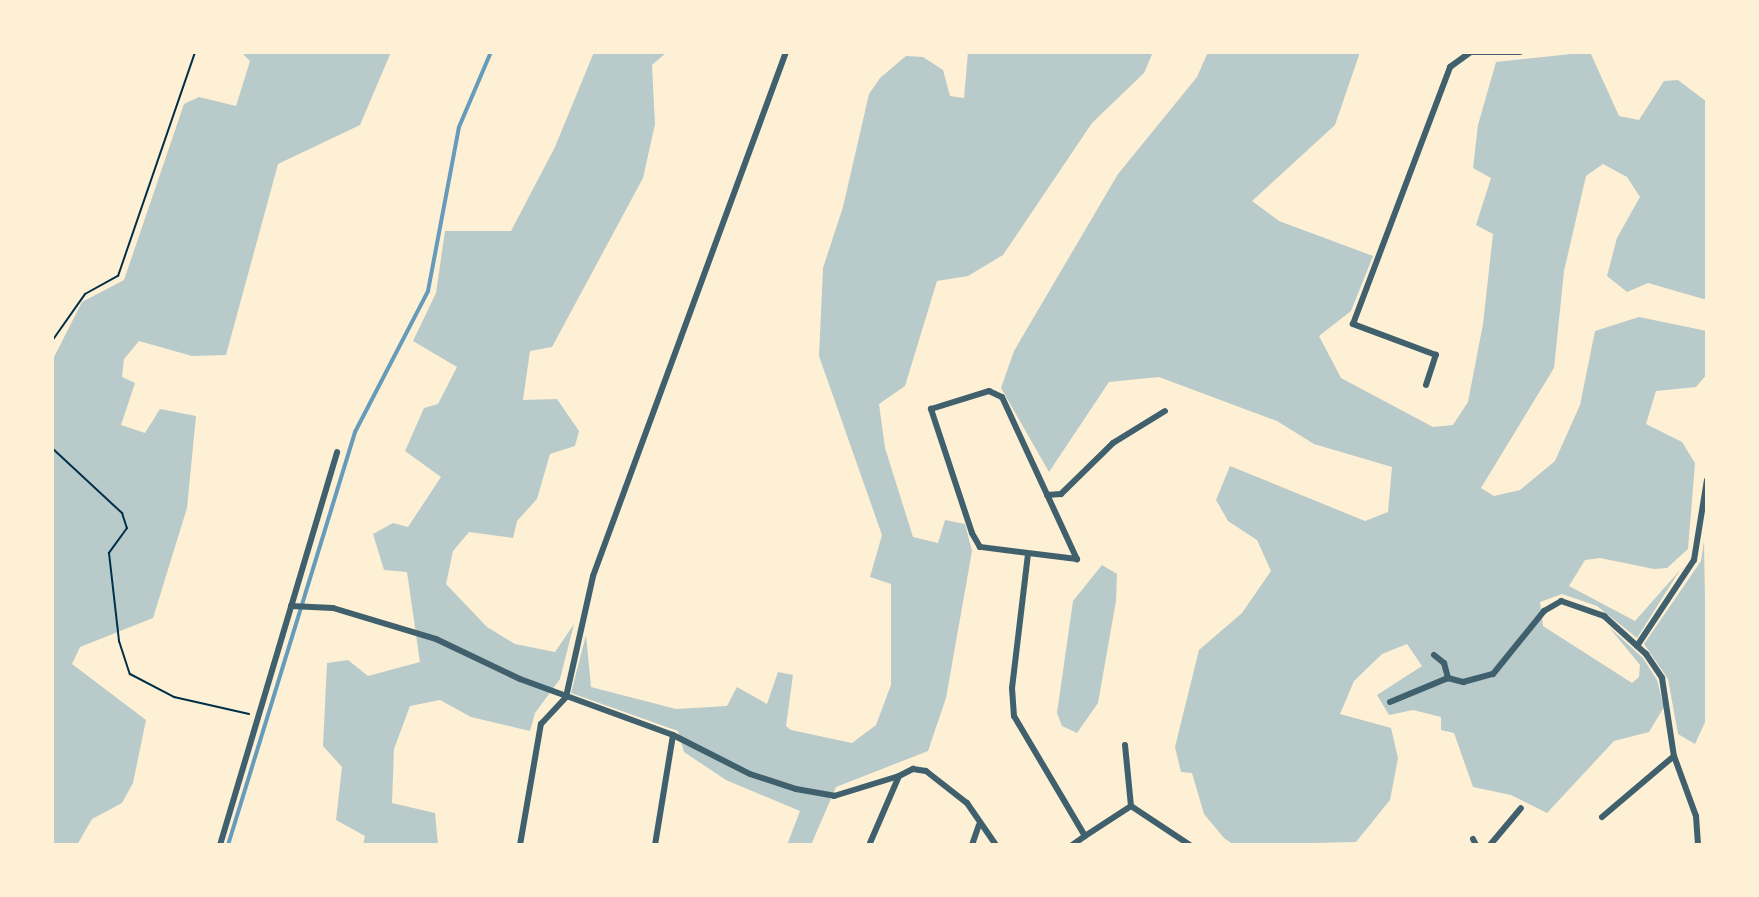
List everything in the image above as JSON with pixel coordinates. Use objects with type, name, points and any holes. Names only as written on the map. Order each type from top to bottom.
[{"type":"street","points":[[520,845],[541,724],[566,697],[593,576],[786,52]]},
{"type":"street","points":[[1426,385],[1436,355],[1353,324],[1450,67],[1471,52],[1520,52]]},
{"type":"street","points":[[989,391],[1002,397],[1077,559],[1028,554],[980,547],[931,409],[989,391]]},
{"type":"street","points":[[1047,495],[1061,494],[1113,443],[1165,411]]},
{"type":"street","points":[[220,845],[295,606],[337,452]]},
{"type":"street","points":[[1637,646],[1694,560],[1707,480]]},
{"type":"street","points":[[1028,554],[1012,688],[1014,716],[1085,836]]},
{"type":"street","points":[[1390,702],[1448,678],[1463,682],[1493,674],[1544,611],[1561,601],[1604,616],[1637,646],[1662,678],[1674,756],[1693,802],[1698,845]]},
{"type":"street","points":[[295,606],[333,608],[436,639],[566,697],[673,735],[750,774],[809,791],[834,796],[913,769],[926,771],[967,803],[979,825],[996,845]]},
{"type":"street","points":[[1434,655],[1444,663],[1448,678]]},
{"type":"street","points":[[655,845],[673,735]]},
{"type":"street","points":[[1125,745],[1131,806]]},
{"type":"street","points":[[1602,817],[1674,756]]},
{"type":"street","points":[[870,843],[899,776]]},
{"type":"street","points":[[1072,845],[1131,806]]},
{"type":"street","points":[[1131,806],[1190,845]]},
{"type":"street","points":[[1490,845],[1521,808]]},
{"type":"street","points":[[972,845],[979,825]]},
{"type":"path","points":[[52,341],[85,294],[118,276],[195,52]]},
{"type":"path","points":[[52,448],[122,513],[127,528],[109,553],[119,641],[130,674],[174,697],[258,716]]},
{"type":"shaded area","points":[[241,52],[391,52],[360,125],[278,164],[226,355],[192,356],[139,341],[124,359],[122,377],[135,383],[121,425],[145,433],[160,409],[196,416],[187,508],[153,618],[80,647],[72,664],[146,720],[133,783],[122,803],[92,819],[77,845],[52,845],[52,361],[82,302],[124,280],[184,104],[199,97],[236,106],[250,61]]},
{"type":"shaded area","points":[[594,52],[667,52],[652,65],[655,124],[643,178],[552,347],[530,351],[523,400],[557,399],[579,431],[575,446],[550,454],[537,499],[517,521],[513,538],[469,532],[453,551],[446,584],[487,627],[515,644],[555,652],[574,624],[560,679],[535,713],[530,731],[471,717],[440,700],[410,706],[394,749],[392,803],[435,813],[438,845],[363,845],[365,836],[336,820],[342,767],[323,746],[327,663],[348,660],[368,676],[420,662],[407,572],[384,570],[373,534],[393,523],[408,527],[441,477],[405,451],[424,408],[438,404],[457,367],[413,341],[436,293],[445,231],[511,231],[555,147]]},
{"type":"shaded area","points":[[968,52],[1153,52],[1144,73],[1092,123],[1003,255],[968,276],[937,281],[905,386],[879,404],[885,448],[913,537],[938,543],[945,520],[965,524],[972,551],[946,698],[928,751],[836,787],[811,845],[787,845],[800,811],[726,780],[684,752],[678,731],[571,693],[586,635],[591,687],[676,709],[727,706],[737,687],[767,704],[778,672],[793,675],[786,726],[791,730],[852,743],[876,725],[891,685],[891,584],[870,577],[882,535],[819,356],[823,268],[843,207],[869,94],[880,78],[906,56],[923,57],[943,70],[950,96],[964,98]]},
{"type":"shaded area","points":[[1208,52],[1360,52],[1335,125],[1252,201],[1279,221],[1373,256],[1351,311],[1319,336],[1341,378],[1433,427],[1453,425],[1468,402],[1483,324],[1493,234],[1476,225],[1491,178],[1473,168],[1478,125],[1496,62],[1590,52],[1619,116],[1639,120],[1664,81],[1678,80],[1707,102],[1707,300],[1648,283],[1627,292],[1607,276],[1617,238],[1640,197],[1627,177],[1603,164],[1586,176],[1564,271],[1554,368],[1481,488],[1494,496],[1520,490],[1555,461],[1580,405],[1595,331],[1639,317],[1707,331],[1707,374],[1696,387],[1656,391],[1646,424],[1682,442],[1695,463],[1688,549],[1667,568],[1654,569],[1600,558],[1585,560],[1569,586],[1635,621],[1680,570],[1637,638],[1597,606],[1562,594],[1540,602],[1543,626],[1632,683],[1639,677],[1640,665],[1609,627],[1643,658],[1657,680],[1664,707],[1649,732],[1614,741],[1547,813],[1511,795],[1473,787],[1454,733],[1441,730],[1441,717],[1413,710],[1389,715],[1377,695],[1422,666],[1407,644],[1382,654],[1354,681],[1340,714],[1391,728],[1398,758],[1390,800],[1356,842],[1234,845],[1224,838],[1204,814],[1192,773],[1181,772],[1175,747],[1199,650],[1242,613],[1271,571],[1257,540],[1228,521],[1216,500],[1230,466],[1365,521],[1388,512],[1392,467],[1314,444],[1277,421],[1159,377],[1109,382],[1049,472],[1001,388],[1014,351],[1118,174],[1197,77]]},
{"type":"shaded area","points":[[1704,541],[1707,718],[1695,744],[1678,734],[1668,679],[1644,644],[1701,561]]},
{"type":"shaded area","points":[[1102,565],[1117,574],[1116,601],[1098,703],[1077,733],[1062,726],[1057,713],[1073,601]]},
{"type":"waterway","points":[[228,845],[355,432],[428,291],[459,127],[491,52]]}]
